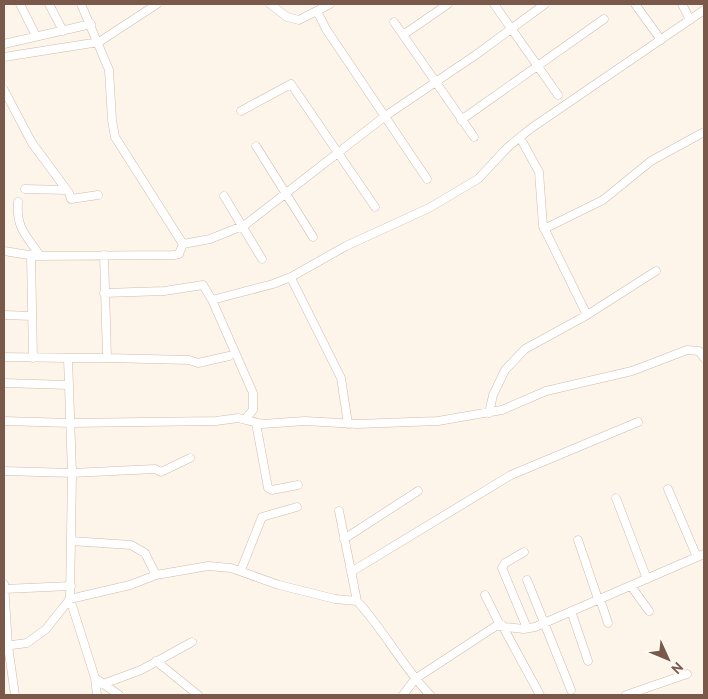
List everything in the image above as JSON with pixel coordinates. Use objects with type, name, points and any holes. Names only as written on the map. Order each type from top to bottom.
[{"type":"street","points":[[20,4],[36,36]]},
{"type":"street","points":[[49,4],[63,31]]},
{"type":"street","points":[[81,4],[99,42],[109,70],[115,137],[183,244]]},
{"type":"street","points":[[4,57],[99,42],[157,4]]},
{"type":"street","points":[[270,4],[287,17],[299,20],[330,4]]},
{"type":"street","points":[[403,35],[448,4]]},
{"type":"street","points":[[494,4],[558,95]]},
{"type":"street","points":[[183,244],[210,239],[244,225],[384,117],[545,4]]},
{"type":"street","points":[[635,4],[661,40]]},
{"type":"street","points":[[682,4],[690,20]]},
{"type":"street","points":[[212,300],[272,284],[291,276],[346,246],[436,204],[478,179],[508,147],[530,129],[704,10]]},
{"type":"street","points":[[317,12],[326,29],[427,179]]},
{"type":"street","points":[[461,120],[604,20]]},
{"type":"street","points":[[394,22],[474,137]]},
{"type":"street","points":[[4,43],[91,24]]},
{"type":"street","points":[[241,111],[291,84],[337,155],[374,207]]},
{"type":"street","points":[[4,90],[32,143],[67,190],[71,199],[98,195]]},
{"type":"street","points":[[544,229],[603,200],[651,160],[704,132]]},
{"type":"street","points":[[523,143],[539,172],[538,187],[544,229],[587,315]]},
{"type":"street","points":[[256,146],[314,237]]},
{"type":"street","points":[[25,189],[67,190]]},
{"type":"street","points":[[224,196],[244,225],[262,259]]},
{"type":"street","points":[[18,202],[17,217],[19,225],[35,256],[32,316],[33,358]]},
{"type":"street","points":[[4,251],[35,256],[174,255],[178,254],[183,244]]},
{"type":"street","points":[[104,255],[107,358]]},
{"type":"street","points":[[489,413],[493,395],[505,370],[519,355],[535,343],[587,315],[656,271]]},
{"type":"street","points":[[293,282],[341,378],[348,424]]},
{"type":"street","points":[[104,293],[164,291],[201,285],[212,300],[253,393],[253,410],[246,418]]},
{"type":"street","points":[[4,315],[32,316]]},
{"type":"street","points":[[4,421],[70,423],[216,421],[246,418],[256,423],[305,421],[348,424],[438,421],[502,410],[546,391],[632,371],[687,350],[700,351],[704,358]]},
{"type":"street","points":[[4,357],[189,360],[198,363],[229,356]]},
{"type":"street","points":[[68,358],[72,473],[70,599],[95,678],[97,695]]},
{"type":"street","points":[[4,383],[68,385]]},
{"type":"street","points":[[351,572],[512,475],[638,422]]},
{"type":"street","points":[[256,423],[268,488],[272,490],[298,485]]},
{"type":"street","points":[[4,471],[72,473],[155,469],[161,472],[190,458]]},
{"type":"street","points":[[403,695],[415,679],[496,626],[527,628],[544,623],[701,556],[668,489]]},
{"type":"street","points":[[344,539],[418,491]]},
{"type":"street","points":[[616,498],[647,579]]},
{"type":"street","points":[[241,570],[262,517],[296,507]]},
{"type":"street","points":[[339,511],[357,601],[372,618],[415,679],[430,695]]},
{"type":"street","points":[[578,540],[608,623]]},
{"type":"street","points":[[71,541],[130,545],[145,553],[156,575]]},
{"type":"street","points":[[524,552],[505,563],[502,568],[527,628]]},
{"type":"street","points":[[6,646],[27,643],[46,629],[70,599],[130,585],[156,575],[208,566],[241,570],[279,586],[335,599],[357,601]]},
{"type":"street","points":[[527,580],[571,690]]},
{"type":"street","points":[[4,584],[6,646],[15,695]]},
{"type":"street","points":[[4,589],[71,586]]},
{"type":"street","points":[[631,586],[649,610]]},
{"type":"street","points":[[486,595],[540,695]]},
{"type":"street","points":[[571,611],[588,661]]},
{"type":"street","points":[[103,684],[141,670],[192,642]]},
{"type":"street","points":[[156,662],[198,695]]},
{"type":"street","points":[[626,695],[687,674]]},
{"type":"street","points":[[95,678],[119,695]]}]
